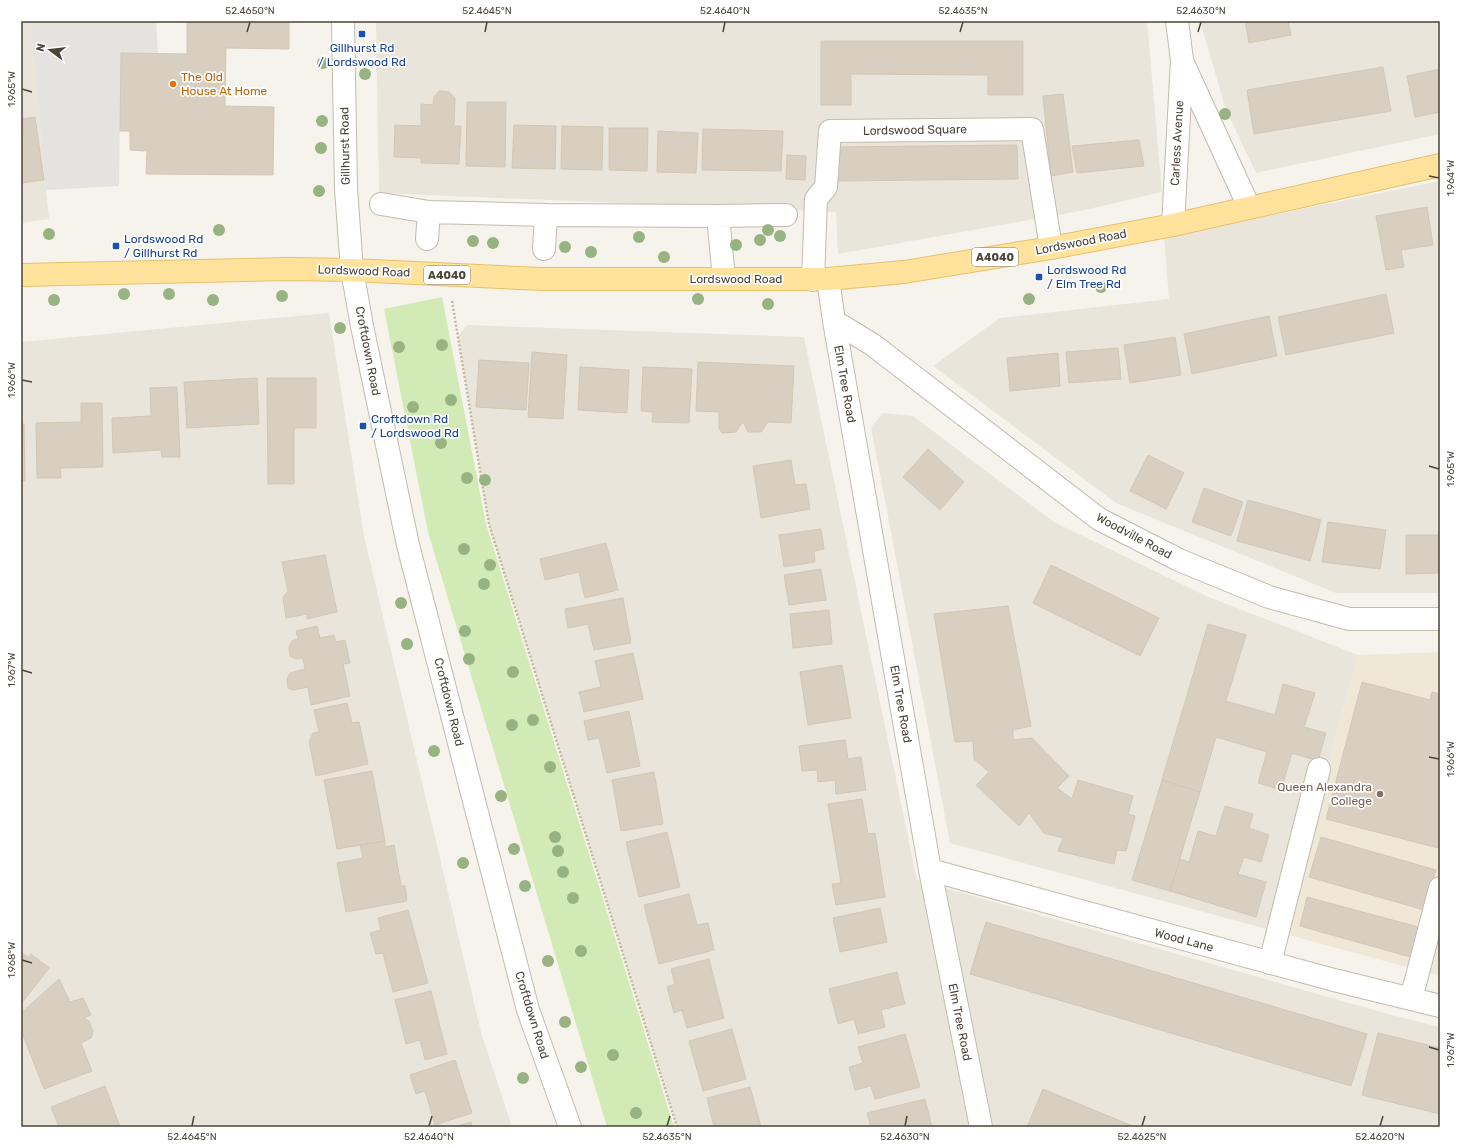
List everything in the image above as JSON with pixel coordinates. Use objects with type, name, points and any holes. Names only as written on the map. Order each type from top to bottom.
[{"type":"main road","name":"Lordswood Road","points":[[21,275],[289,269],[352,270],[542,279],[821,279],[904,272],[1052,248],[1173,225],[1440,165]]},
{"type":"street","name":"Gillhurst Road","points":[[342,21],[346,189],[352,270]]},
{"type":"street","name":"Carless Avenue","points":[[1173,225],[1182,60],[1177,21]]},
{"type":"street","name":"Carless Avenue","points":[[1182,60],[1249,207]]},
{"type":"street","name":"Lordswood Square","points":[[821,279],[816,199],[826,187],[830,131],[1032,129],[1052,248]]},
{"type":"street","points":[[381,204],[429,212],[546,215],[786,215]]},
{"type":"street","points":[[427,239],[429,212]]},
{"type":"street","points":[[544,249],[546,215]]},
{"type":"street","points":[[718,216],[724,279]]},
{"type":"street","name":"Croftdown Road","points":[[352,270],[362,326],[408,545],[528,1010],[570,1127]]},
{"type":"street","name":"Elm Tree Road","points":[[821,279],[834,321],[930,870],[980,1127]]},
{"type":"street","name":"Woodville Road","points":[[834,321],[873,344],[1099,519],[1179,560],[1269,597],[1350,619],[1440,619]]},
{"type":"street","points":[[1270,963],[1319,769]]},
{"type":"street","name":"Wood Lane","points":[[930,870],[1270,963],[1440,1006]]},
{"type":"street","points":[[1411,999],[1440,888]]},
{"type":"path","points":[[447,275],[489,524],[678,1127]]},
{"type":"shaded area","points":[[21,21],[30,21],[49,219],[21,223]]},
{"type":"shaded area","points":[[30,21],[156,21],[158,53],[121,53],[119,186],[46,190]]},
{"type":"shaded area","points":[[376,21],[1147,21],[1162,192],[1080,211],[838,254],[836,212],[379,193]]},
{"type":"shaded area","points":[[1200,21],[1440,21],[1440,134],[1256,173],[1226,110]]},
{"type":"shaded area","points":[[1440,181],[1440,593],[1336,593],[1116,503],[933,366],[1000,318],[1169,299],[1164,237]]},
{"type":"shaded area","points":[[329,313],[364,536],[481,1032],[512,1127],[21,1127],[21,342]]},
{"type":"shaded area","points":[[467,325],[804,337],[917,880],[1388,1014],[1440,1027],[1440,1127],[677,1127],[489,524],[458,336]]},
{"type":"shaded area","points":[[883,413],[913,416],[1054,522],[1206,596],[1358,655],[1281,933],[950,843],[871,427]]},
{"type":"shaded area","name":"Queen Alexandra College","points":[[1440,652],[1440,976],[1281,933],[1358,655]]},
{"type":"green space","points":[[442,297],[486,524],[674,1127],[607,1127],[428,532],[384,309]]},
{"type":"building","name":"The Old House At Home","points":[[187,21],[289,21],[289,49],[226,48],[225,106],[274,107],[273,175],[146,174],[147,151],[130,150],[130,131],[120,131],[121,53],[187,54]]},
{"type":"building","points":[[1245,21],[1288,21],[1291,35],[1249,43]]},
{"type":"building","points":[[821,41],[1023,41],[1023,95],[988,95],[988,75],[851,74],[851,105],[821,105]]},
{"type":"building","points":[[1383,67],[1391,111],[1254,134],[1247,90]]},
{"type":"building","points":[[1440,69],[1440,112],[1415,117],[1407,76]]},
{"type":"building","points":[[439,91],[449,92],[455,98],[454,126],[461,126],[459,164],[421,163],[421,158],[394,157],[395,125],[421,126],[421,104],[433,105],[434,97]]},
{"type":"building","points":[[1063,94],[1073,172],[1051,176],[1043,96]]},
{"type":"building","points":[[467,102],[506,102],[505,167],[466,166]]},
{"type":"building","points":[[35,117],[44,180],[21,183],[21,139],[24,138],[21,119]]},
{"type":"building","points":[[514,125],[556,126],[555,169],[512,168]]},
{"type":"building","points":[[562,126],[603,127],[602,170],[561,169]]},
{"type":"building","points":[[609,128],[648,128],[647,171],[609,170]]},
{"type":"building","points":[[703,129],[783,131],[781,171],[702,170]]},
{"type":"building","points":[[658,131],[698,133],[696,173],[657,172]]},
{"type":"building","points":[[1139,140],[1144,166],[1077,173],[1072,146]]},
{"type":"building","points":[[1017,145],[1018,179],[834,181],[833,147]]},
{"type":"building","points":[[787,155],[806,156],[805,180],[786,179]]},
{"type":"building","points":[[1427,207],[1433,245],[1401,250],[1404,267],[1386,270],[1376,216]]},
{"type":"building","points":[[1386,294],[1394,333],[1286,355],[1278,317]]},
{"type":"building","points":[[1269,316],[1277,356],[1192,374],[1184,334]]},
{"type":"building","points":[[1175,337],[1181,375],[1130,383],[1124,345]]},
{"type":"building","points":[[1118,348],[1121,379],[1069,383],[1066,352]]},
{"type":"building","points":[[532,352],[567,355],[563,419],[528,417]]},
{"type":"building","points":[[1058,353],[1060,386],[1010,391],[1007,358]]},
{"type":"building","points":[[479,360],[529,363],[526,410],[476,407]]},
{"type":"building","points":[[698,362],[794,366],[791,423],[768,422],[761,432],[748,432],[743,422],[736,432],[722,433],[719,428],[719,412],[696,411]]},
{"type":"building","points":[[580,367],[629,370],[627,413],[578,410]]},
{"type":"building","points":[[643,367],[692,369],[689,423],[652,422],[653,412],[641,411]]},
{"type":"building","points":[[257,378],[259,424],[187,428],[184,382]]},
{"type":"building","points":[[267,378],[316,378],[316,428],[294,428],[294,484],[268,484]]},
{"type":"building","points":[[177,387],[180,457],[162,457],[161,450],[113,453],[112,418],[151,416],[150,388]]},
{"type":"building","points":[[81,403],[102,403],[103,467],[60,468],[61,478],[37,478],[36,423],[81,422]]},
{"type":"building","points":[[21,424],[24,424],[25,481],[21,481]]},
{"type":"building","points":[[928,449],[964,482],[940,510],[903,477]]},
{"type":"building","points":[[1148,455],[1184,473],[1166,509],[1130,491]]},
{"type":"building","points":[[791,460],[795,485],[806,484],[810,509],[761,518],[753,466]]},
{"type":"building","points":[[1204,488],[1243,502],[1231,536],[1192,522]]},
{"type":"building","points":[[1248,500],[1321,520],[1310,561],[1237,541]]},
{"type":"building","points":[[1328,522],[1386,530],[1380,569],[1322,562]]},
{"type":"building","points":[[821,529],[824,549],[814,551],[815,562],[784,567],[779,535]]},
{"type":"building","points":[[1406,535],[1440,535],[1440,573],[1406,574]]},
{"type":"building","points":[[606,543],[618,590],[585,598],[579,572],[545,580],[540,559]]},
{"type":"building","points":[[325,555],[337,612],[307,619],[307,614],[286,618],[283,598],[288,591],[282,562]]},
{"type":"building","points":[[1051,565],[1159,618],[1140,656],[1033,603]]},
{"type":"building","points":[[821,569],[826,600],[789,605],[784,575]]},
{"type":"building","points":[[623,598],[631,643],[594,650],[588,624],[568,628],[565,609]]},
{"type":"building","points":[[1008,606],[1031,726],[1013,730],[1013,740],[1032,738],[1069,776],[1057,788],[1072,799],[1078,780],[1133,796],[1128,814],[1135,816],[1126,851],[1117,850],[1114,864],[1058,851],[1063,838],[1044,833],[1029,813],[1019,826],[976,785],[989,772],[974,759],[973,741],[955,742],[934,614]]},
{"type":"building","points":[[829,610],[832,644],[793,648],[790,614]]},
{"type":"building","points":[[1208,624],[1246,635],[1226,701],[1275,715],[1283,684],[1315,693],[1304,727],[1326,733],[1318,761],[1292,753],[1281,790],[1258,783],[1267,752],[1216,737],[1200,792],[1162,780]]},
{"type":"building","points":[[317,626],[320,638],[334,635],[336,642],[345,640],[350,663],[343,664],[350,696],[311,705],[308,687],[293,690],[288,688],[287,679],[290,673],[305,669],[303,658],[296,659],[290,656],[289,647],[292,641],[298,639],[296,631]]},
{"type":"building","points":[[633,653],[643,699],[584,712],[579,692],[601,687],[595,661]]},
{"type":"building","points":[[842,665],[851,718],[808,725],[800,672]]},
{"type":"building","points":[[1362,682],[1430,700],[1432,692],[1440,694],[1440,842],[1438,848],[1326,819]]},
{"type":"building","points":[[347,703],[352,723],[359,722],[368,764],[316,776],[309,742],[313,733],[319,732],[314,710]]},
{"type":"building","points":[[629,711],[640,766],[607,773],[599,738],[588,740],[584,721]]},
{"type":"building","points":[[845,740],[848,759],[861,757],[866,790],[836,794],[835,780],[818,782],[817,770],[802,771],[799,746]]},
{"type":"building","points":[[372,771],[385,841],[337,849],[324,780]]},
{"type":"building","points":[[654,772],[663,824],[621,831],[612,780]]},
{"type":"building","points":[[1162,780],[1200,792],[1170,891],[1132,880]]},
{"type":"building","points":[[862,799],[868,834],[875,833],[885,897],[836,905],[832,884],[841,883],[828,804]]},
{"type":"building","points":[[1225,806],[1253,814],[1249,828],[1269,835],[1261,862],[1244,857],[1238,874],[1266,882],[1256,917],[1170,891],[1180,859],[1189,862],[1198,831],[1216,836]]},
{"type":"building","points":[[667,832],[680,887],[639,897],[626,842]]},
{"type":"building","points":[[1321,837],[1436,870],[1424,910],[1309,877]]},
{"type":"building","points":[[385,841],[385,847],[394,845],[401,886],[405,886],[407,901],[346,912],[337,863],[363,858],[360,845]]},
{"type":"building","points":[[689,894],[697,925],[708,923],[714,950],[659,964],[644,905]]},
{"type":"building","points":[[1307,897],[1422,928],[1414,958],[1300,926]]},
{"type":"building","points":[[880,908],[887,942],[840,952],[833,918]]},
{"type":"building","points":[[408,910],[428,983],[393,992],[383,953],[376,954],[370,933],[381,930],[378,918]]},
{"type":"building","points":[[986,922],[1367,1034],[1351,1086],[970,974]]},
{"type":"building","points":[[21,952],[29,958],[31,954],[49,968],[21,1004]]},
{"type":"building","points":[[709,959],[724,1018],[687,1028],[682,1010],[674,1013],[667,987],[675,984],[671,969]]},
{"type":"building","points":[[897,972],[905,1004],[881,1010],[885,1027],[858,1034],[854,1019],[838,1024],[829,989]]},
{"type":"building","points":[[59,979],[70,1002],[83,998],[91,1015],[83,1018],[89,1021],[93,1032],[91,1038],[81,1043],[92,1071],[44,1089],[21,1030],[21,1013]]},
{"type":"building","points":[[431,991],[447,1054],[425,1060],[420,1040],[406,1044],[395,1000]]},
{"type":"building","points":[[732,1029],[746,1079],[703,1091],[689,1041]]},
{"type":"building","points":[[1378,1033],[1440,1048],[1440,1114],[1362,1095]]},
{"type":"building","points":[[905,1034],[920,1087],[875,1099],[871,1086],[855,1090],[849,1067],[863,1063],[858,1047]]},
{"type":"building","points":[[455,1060],[472,1113],[435,1125],[425,1091],[416,1094],[410,1075]]},
{"type":"building","points":[[105,1086],[120,1127],[59,1127],[51,1107]]},
{"type":"building","points":[[750,1087],[761,1127],[714,1127],[707,1098]]},
{"type":"building","points":[[1043,1089],[1135,1127],[1027,1127]]},
{"type":"building","points":[[925,1099],[932,1127],[871,1127],[867,1113]]},
{"type":"building","points":[[471,1122],[472,1127],[454,1127]]},
{"type":"place","name":"Gillhurst Rd / Lordswood Rd","points":[[362,34]]},
{"type":"place","name":"The Old House At Home","points":[[173,84]]},
{"type":"place","name":"Lordswood Rd / Gillhurst Rd","points":[[116,246]]},
{"type":"place","name":"Lordswood Rd / Elm Tree Rd","points":[[1039,277]]},
{"type":"place","name":"Croftdown Rd / Lordswood Rd","points":[[363,426]]},
{"type":"place","name":"Queen Alexandra College","points":[[1380,794]]}]
